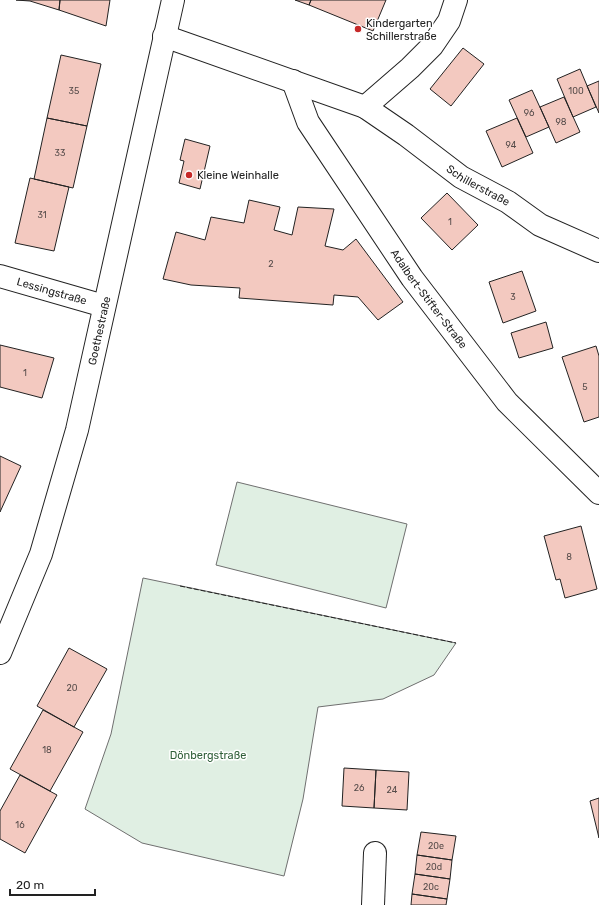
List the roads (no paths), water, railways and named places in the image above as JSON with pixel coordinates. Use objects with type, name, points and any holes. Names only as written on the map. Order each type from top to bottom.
[{"type":"street","name":"Goethestraße","points":[[0,653],[43,547],[77,430],[173,0]]},
{"type":"street","points":[[365,107],[410,68],[432,46],[449,21],[456,0]]},
{"type":"street","name":"Schillerstraße","points":[[164,36],[365,107],[461,177],[508,202],[540,225],[599,251]]},
{"type":"street","name":"Adalbert-Stifter-Straße","points":[[293,81],[308,122],[412,278],[507,402],[599,493]]},
{"type":"street","name":"Lessingstraße","points":[[0,276],[104,306]]},
{"type":"street","points":[[373,905],[375,853]]},
{"type":"place","name":"Kindergarten Schillerstraße","points":[[358,29]]},
{"type":"place","name":"Kleine Weinhalle","points":[[189,175]]},
{"type":"park label","name":"Dönbergstraße","points":[[208,755]]}]
